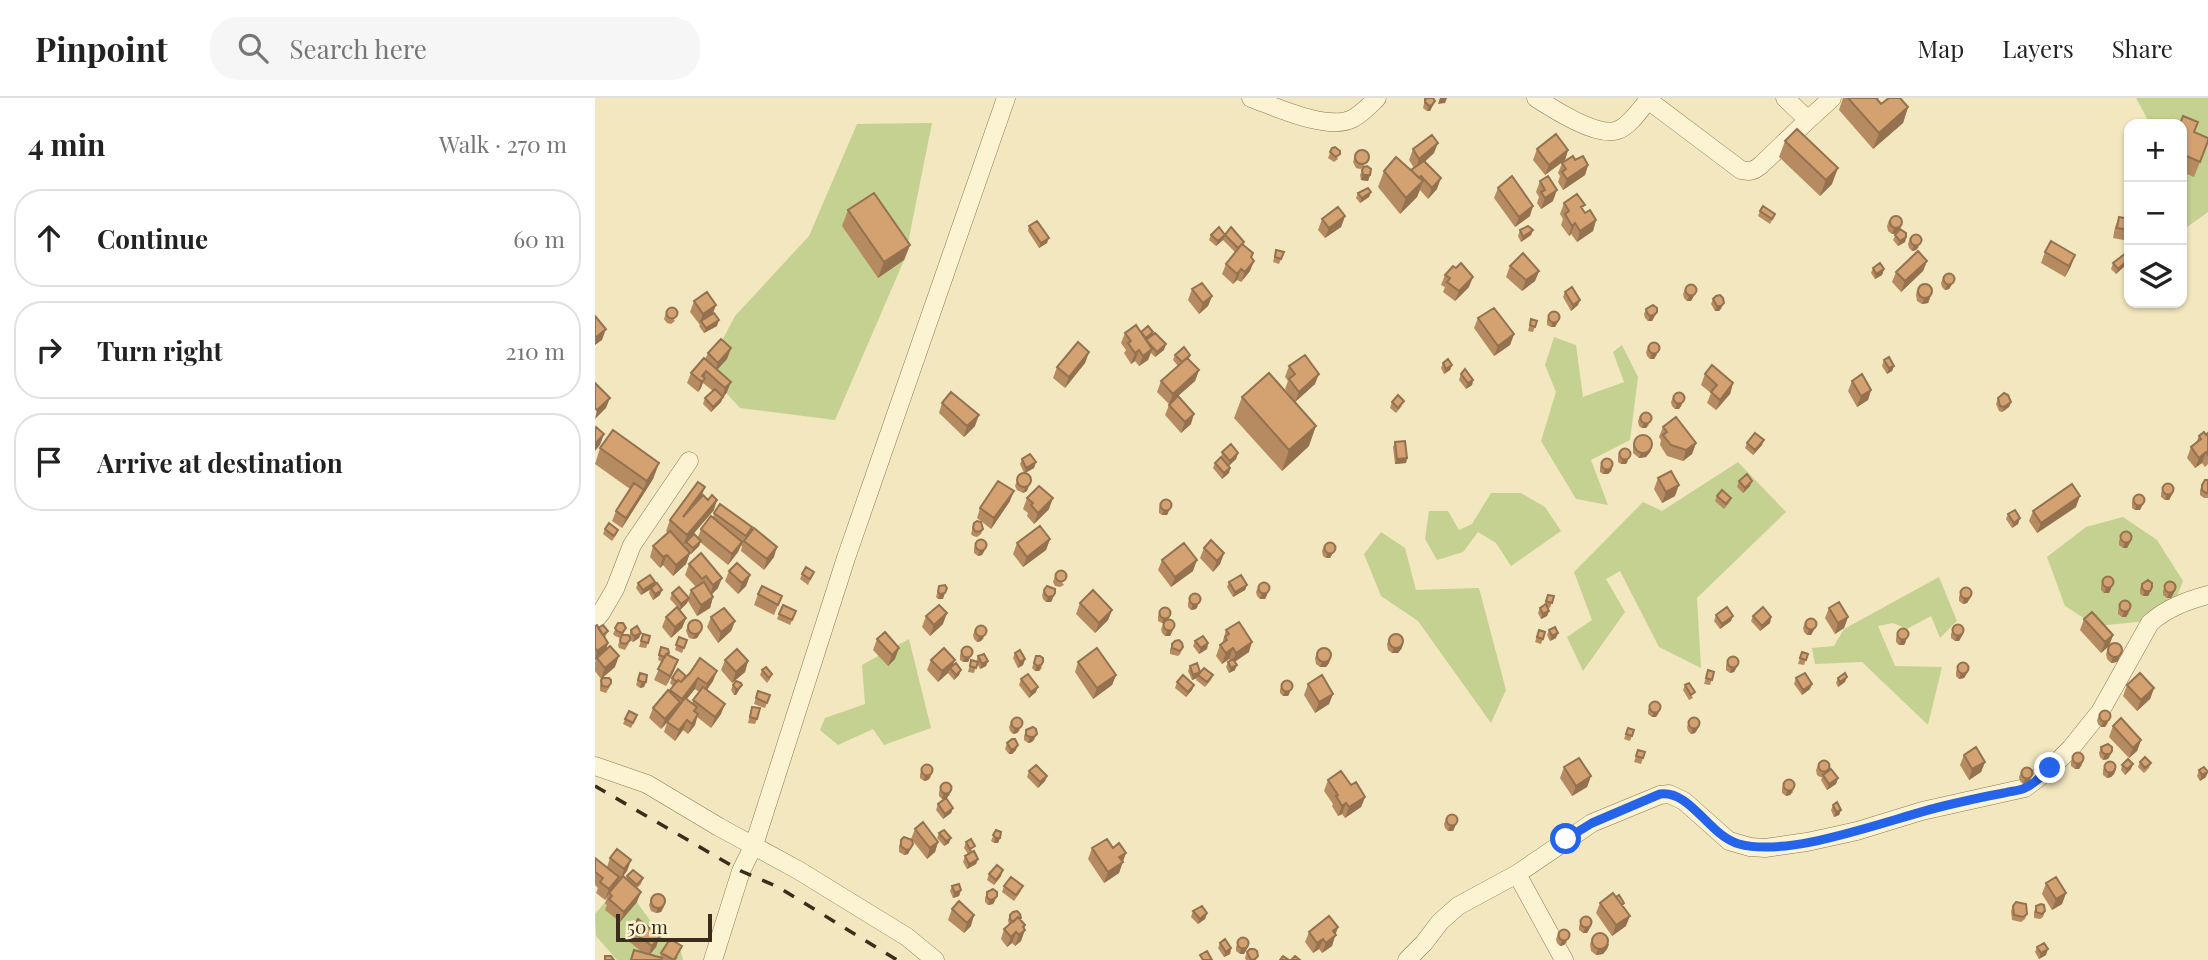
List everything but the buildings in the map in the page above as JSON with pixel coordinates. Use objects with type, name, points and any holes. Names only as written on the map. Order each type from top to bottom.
[{"type":"street","points":[[713,960],[741,871],[754,845],[842,569],[1006,98]]},
{"type":"street","points":[[1251,98],[1316,121],[1334,122],[1352,119],[1377,98]]},
{"type":"street","points":[[1536,98],[1598,130],[1611,132],[1628,123],[1649,99],[1741,170],[1748,172],[1761,166],[1832,98]]},
{"type":"street","points":[[1785,98],[1808,120]]},
{"type":"street","points":[[595,620],[615,589],[632,545],[689,461]]},
{"type":"street","points":[[1407,960],[1440,922],[1458,906],[1517,874],[1592,823],[1660,794],[1669,794],[1684,801],[1729,841],[1765,848],[1857,831],[1922,811],[2025,788],[2071,748],[2100,712],[2150,623],[2180,603],[2208,594]]},
{"type":"street","points":[[595,766],[647,784],[754,845],[862,908],[907,937],[935,960]]},
{"type":"street","points":[[1517,874],[1564,960]]},
{"type":"green space","points":[[2136,98],[2208,98],[2208,212],[2187,227],[2187,119],[2147,119]]},
{"type":"green space","points":[[932,123],[905,258],[835,420],[740,408],[706,371],[735,316],[809,236],[857,124]]},
{"type":"green space","points":[[1554,337],[1576,345],[1583,397],[1624,382],[1613,352],[1622,345],[1638,377],[1630,440],[1591,460],[1608,505],[1576,499],[1541,441],[1556,392],[1545,365]]},
{"type":"green space","points":[[1738,462],[1786,512],[1697,598],[1701,668],[1659,647],[1620,571],[1606,579],[1625,612],[1583,671],[1567,637],[1592,620],[1574,572],[1643,502],[1662,511]]},
{"type":"green space","points":[[1491,493],[1521,493],[1545,507],[1561,531],[1511,566],[1496,543],[1478,532],[1463,552],[1437,560],[1425,539],[1429,511],[1448,511],[1459,530],[1472,524]]},
{"type":"green space","points":[[2123,517],[2157,540],[2183,581],[2168,619],[2096,626],[2065,606],[2047,557],[2086,527]]},
{"type":"green space","points":[[1381,532],[1405,548],[1416,590],[1479,588],[1506,690],[1491,723],[1418,621],[1381,596],[1364,554]]},
{"type":"green space","points":[[1939,577],[1957,621],[1940,638],[1931,616],[1907,629],[1893,623],[1878,626],[1895,666],[1942,667],[1928,725],[1862,662],[1815,664],[1812,648],[1834,646],[1844,629]]},
{"type":"green space","points":[[909,639],[931,728],[884,745],[873,729],[838,745],[820,730],[825,718],[865,704],[862,665]]},
{"type":"green space","points":[[622,882],[666,942],[679,945],[683,960],[617,960],[596,936],[595,914]]},
{"type":"railway","points":[[595,786],[741,871],[778,887],[897,960]]},
{"type":"route","points":[[1566,839],[1601,818],[1660,794],[1669,794],[1684,801],[1729,841],[1765,848],[1807,842],[1857,831],[1937,807],[2025,788],[2050,768]]}]
